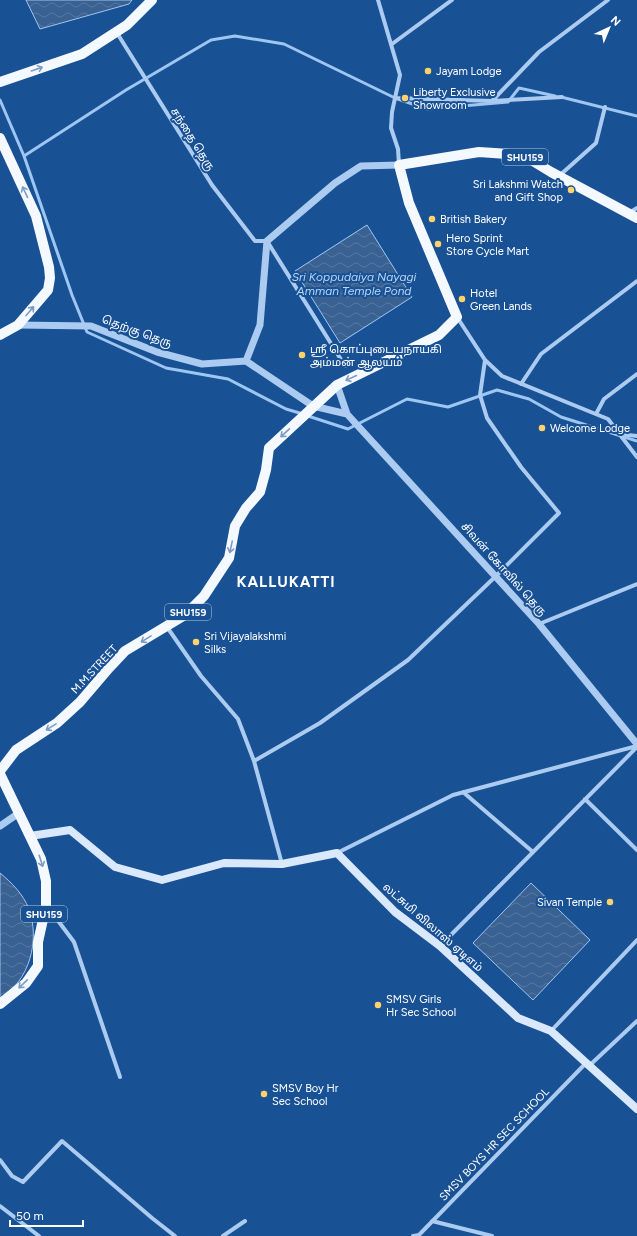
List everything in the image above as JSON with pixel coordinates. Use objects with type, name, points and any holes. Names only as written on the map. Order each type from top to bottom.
[{"type":"main road","points":[[0,82],[82,54],[127,26],[152,0]]},
{"type":"main road","points":[[0,138],[36,216],[49,267],[50,278],[48,290],[18,325],[0,335]]},
{"type":"main road","name":"SHU159","points":[[399,165],[479,152],[523,155],[559,176],[634,213]]},
{"type":"main road","points":[[399,165],[409,203],[457,317]]},
{"type":"main road","name":"SHU159","points":[[313,406],[337,384],[439,335],[457,317]]},
{"type":"main road","name":"M.M.STREET","points":[[0,773],[16,750],[57,723],[80,702],[108,668],[125,652],[185,615],[204,596],[229,558],[235,526],[246,508],[260,492],[266,470],[269,448],[313,406]]},
{"type":"main road","name":"SHU159","points":[[0,773],[41,859],[46,881],[46,906],[38,942],[38,966],[26,983],[0,1004]]},
{"type":"main road","points":[[30,836],[70,830],[115,867],[162,880],[224,863],[282,864],[337,853]]},
{"type":"main road","name":"லட்சுமி விலாஸ் ஏடிஎம்","points":[[337,853],[395,912],[440,946],[518,1018],[551,1031]]},
{"type":"main road","points":[[551,1031],[637,1109]]},
{"type":"street","points":[[347,414],[313,406],[246,361],[260,325],[267,241],[335,183],[361,166],[399,165],[398,149],[391,128],[400,75],[378,0]]},
{"type":"street","points":[[392,44],[452,0]]},
{"type":"street","points":[[492,101],[538,52],[608,0]]},
{"type":"street","name":"சந்தை தெரு","points":[[117,32],[212,185],[255,241],[267,241]]},
{"type":"street","points":[[395,98],[492,101],[562,97]]},
{"type":"street","points":[[559,176],[596,143],[605,107]]},
{"type":"street","points":[[267,241],[345,366]]},
{"type":"street","points":[[521,384],[541,354],[637,281]]},
{"type":"street","points":[[457,317],[484,360],[502,376],[608,419],[637,457]]},
{"type":"street","name":"தெற்கு தெரு","points":[[18,325],[91,326],[157,352],[202,364],[246,361]]},
{"type":"street","points":[[254,761],[320,722],[408,660],[559,513],[521,467],[487,418],[480,395],[484,360]]},
{"type":"street","points":[[596,414],[604,399],[637,374]]},
{"type":"street","points":[[337,384],[347,414]]},
{"type":"street","name":"சிவன் கோவில் தெரு","points":[[347,414],[539,624],[637,745]]},
{"type":"street","points":[[620,434],[637,436]]},
{"type":"street","points":[[539,624],[637,584]]},
{"type":"street","points":[[166,627],[201,676],[238,719],[254,761],[282,864]]},
{"type":"street","points":[[337,853],[453,795],[637,745]]},
{"type":"street","points":[[440,946],[637,745]]},
{"type":"street","points":[[463,792],[533,852]]},
{"type":"street","points":[[585,799],[637,850]]},
{"type":"street","points":[[0,826],[19,813]]},
{"type":"street","points":[[46,906],[74,942],[120,1077]]},
{"type":"street","points":[[551,1031],[637,940]]},
{"type":"street","name":"SMSV BOYS HR SEC SCHOOL","points":[[413,1236],[419,1235],[588,1064],[637,1021]]},
{"type":"street","points":[[0,1160],[12,1176],[23,1182],[62,1141],[175,1236]]},
{"type":"street","points":[[0,1206],[40,1236]]},
{"type":"street","points":[[223,1236],[245,1221]]},
{"type":"street","points":[[432,1221],[492,1236]]},
{"type":"water","points":[[26,0],[132,0],[129,4],[40,29]]},
{"type":"water","name":"Sri Koppudaiya Nayagi Amman Temple Pond","points":[[367,225],[412,297],[340,343],[295,271]]},
{"type":"water","points":[[0,873],[17,889],[27,904],[32,921],[33,946],[30,959],[19,981],[10,991],[0,998]]},
{"type":"water","points":[[531,883],[590,940],[533,1000],[473,943]]},
{"type":"waterway","points":[[24,156],[126,90],[211,40],[235,36],[284,44],[395,98],[427,109],[508,102],[519,88],[555,96]]},
{"type":"waterway","points":[[561,97],[637,116]]},
{"type":"waterway","points":[[0,100],[24,156],[72,295],[87,332],[166,368],[228,379],[286,409],[303,414]]},
{"type":"waterway","points":[[308,416],[348,429],[407,399],[448,407],[497,390],[529,399],[561,417],[637,441]]},
{"type":"place","name":"Jayam Lodge","points":[[428,71]]},
{"type":"place","name":"Liberty Exclusive Showroom","points":[[405,98]]},
{"type":"place","name":"Sri Lakshmi Watch and Gift Shop","points":[[571,190]]},
{"type":"place","name":"British Bakery","points":[[432,219]]},
{"type":"place","name":"Hero Sprint Store Cycle Mart","points":[[438,244]]},
{"type":"place","name":"Hotel Green Lands","points":[[462,299]]},
{"type":"place","name":"ஸ்ரீ கொப்புடையநாயகி அம்மன் ஆலயம்","points":[[302,355]]},
{"type":"place","name":"Welcome Lodge","points":[[542,428]]},
{"type":"place","name":"Sri Vijayalakshmi Silks","points":[[196,642]]},
{"type":"place","name":"Sivan Temple","points":[[610,902]]},
{"type":"place","name":"SMSV Girls Hr Sec School","points":[[378,1005]]},
{"type":"place","name":"SMSV Boy Hr Sec School","points":[[264,1094]]},
{"type":"district","name":"KALLUKATTI","points":[[286,582]]}]
